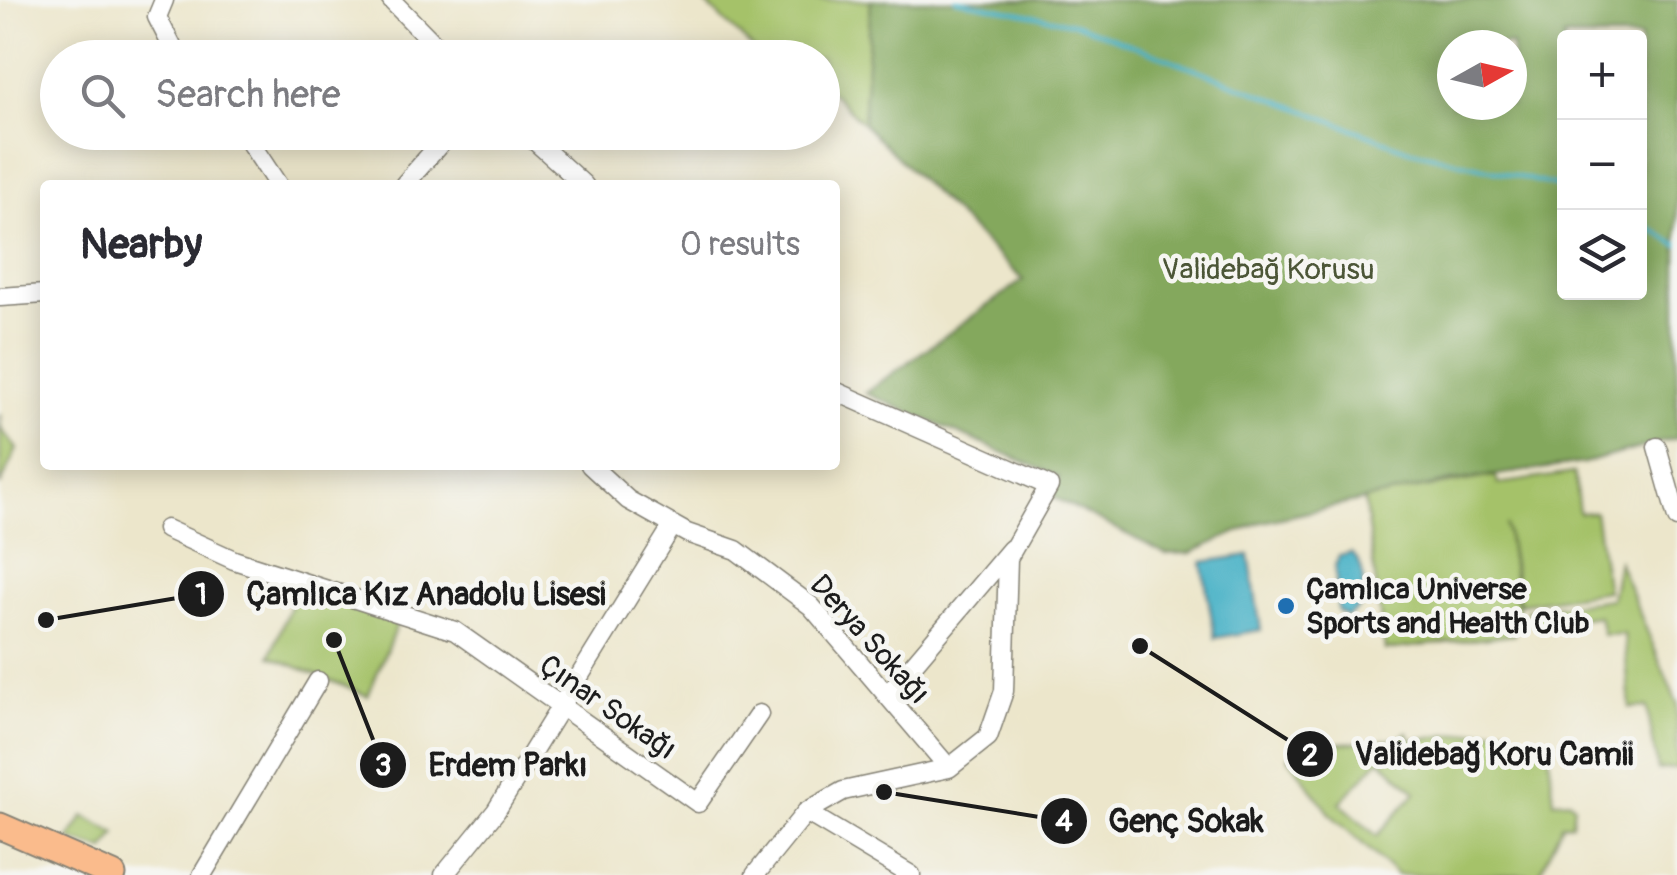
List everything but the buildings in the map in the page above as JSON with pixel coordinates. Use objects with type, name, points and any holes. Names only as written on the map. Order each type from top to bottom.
[{"type":"main road","points":[[0,826],[113,875]]},
{"type":"main road","points":[[0,842],[80,875]]},
{"type":"street","points":[[164,0],[157,17],[169,40]]},
{"type":"street","points":[[390,0],[430,40]]},
{"type":"street","points":[[255,150],[275,180]]},
{"type":"street","points":[[408,180],[434,150]]},
{"type":"street","points":[[544,150],[575,180]]},
{"type":"street","points":[[0,297],[40,294]]},
{"type":"street","points":[[840,393],[1049,486],[1011,548],[888,694]]},
{"type":"street","points":[[1657,446],[1677,518]]},
{"type":"street","name":"Derya Sokağı","points":[[595,470],[628,500],[673,525],[736,550],[811,606],[949,768]]},
{"type":"street","points":[[444,875],[496,811],[673,525]]},
{"type":"street","name":"Çınar Sokağı","points":[[166,529],[234,560],[454,631],[698,802],[759,714]]},
{"type":"street","points":[[756,875],[806,812],[844,791],[949,768],[988,737],[1004,692],[1011,548]]},
{"type":"street","points":[[202,875],[318,681]]},
{"type":"street","points":[[806,812],[911,875]]},
{"type":"green space","points":[[702,0],[871,0],[863,124],[840,101],[840,40],[744,40]]},
{"type":"green space","name":"Validebağ Korusu","points":[[871,0],[1677,0],[1677,438],[1584,463],[1452,481],[1258,523],[1191,553],[1166,554],[1053,497],[1059,477],[865,393],[1023,280],[863,124]]},
{"type":"green space","points":[[0,414],[1,429],[17,449],[0,486]]},
{"type":"green space","points":[[1574,473],[1579,513],[1595,512],[1607,591],[1520,604],[1506,524],[1520,622],[1513,626],[1514,635],[1385,650],[1364,498],[1496,476],[1498,484]]},
{"type":"green space","points":[[1618,561],[1677,703],[1677,768],[1658,770],[1647,707],[1630,708],[1624,634],[1603,635],[1599,616],[1534,625],[1526,610],[1611,599]]},
{"type":"green space","points":[[299,584],[397,624],[368,696],[270,656]]},
{"type":"green space","points":[[1510,728],[1505,749],[1548,745],[1554,801],[1570,800],[1574,805],[1572,823],[1562,824],[1539,875],[1397,875],[1331,815],[1288,757],[1332,751],[1332,744],[1396,739],[1408,732],[1410,740]],"holes":[[[1380,759],[1416,792],[1377,836],[1340,803]]]},
{"type":"green space","points":[[84,816],[116,833],[105,850],[69,839]]},
{"type":"water","points":[[1351,553],[1360,564],[1363,586],[1359,608],[1347,617],[1338,611],[1335,566],[1339,556]]},
{"type":"water","points":[[1249,555],[1261,630],[1215,638],[1202,562]]},
{"type":"waterway","points":[[956,0],[1077,24],[1406,149],[1557,186]]},
{"type":"waterway","points":[[1647,226],[1677,245]]},
{"type":"place","name":"Çamlıca Universe Sports and Health Club","points":[[1286,606]]},
{"type":"place","name":"Çamlıca Kız Anadolu Lisesi","points":[[46,620]]},
{"type":"place","name":"Erdem Parkı","points":[[334,640]]},
{"type":"place","name":"Validebağ Koru Camii","points":[[1140,646]]},
{"type":"place","name":"Genç Sokak","points":[[884,792]]}]
